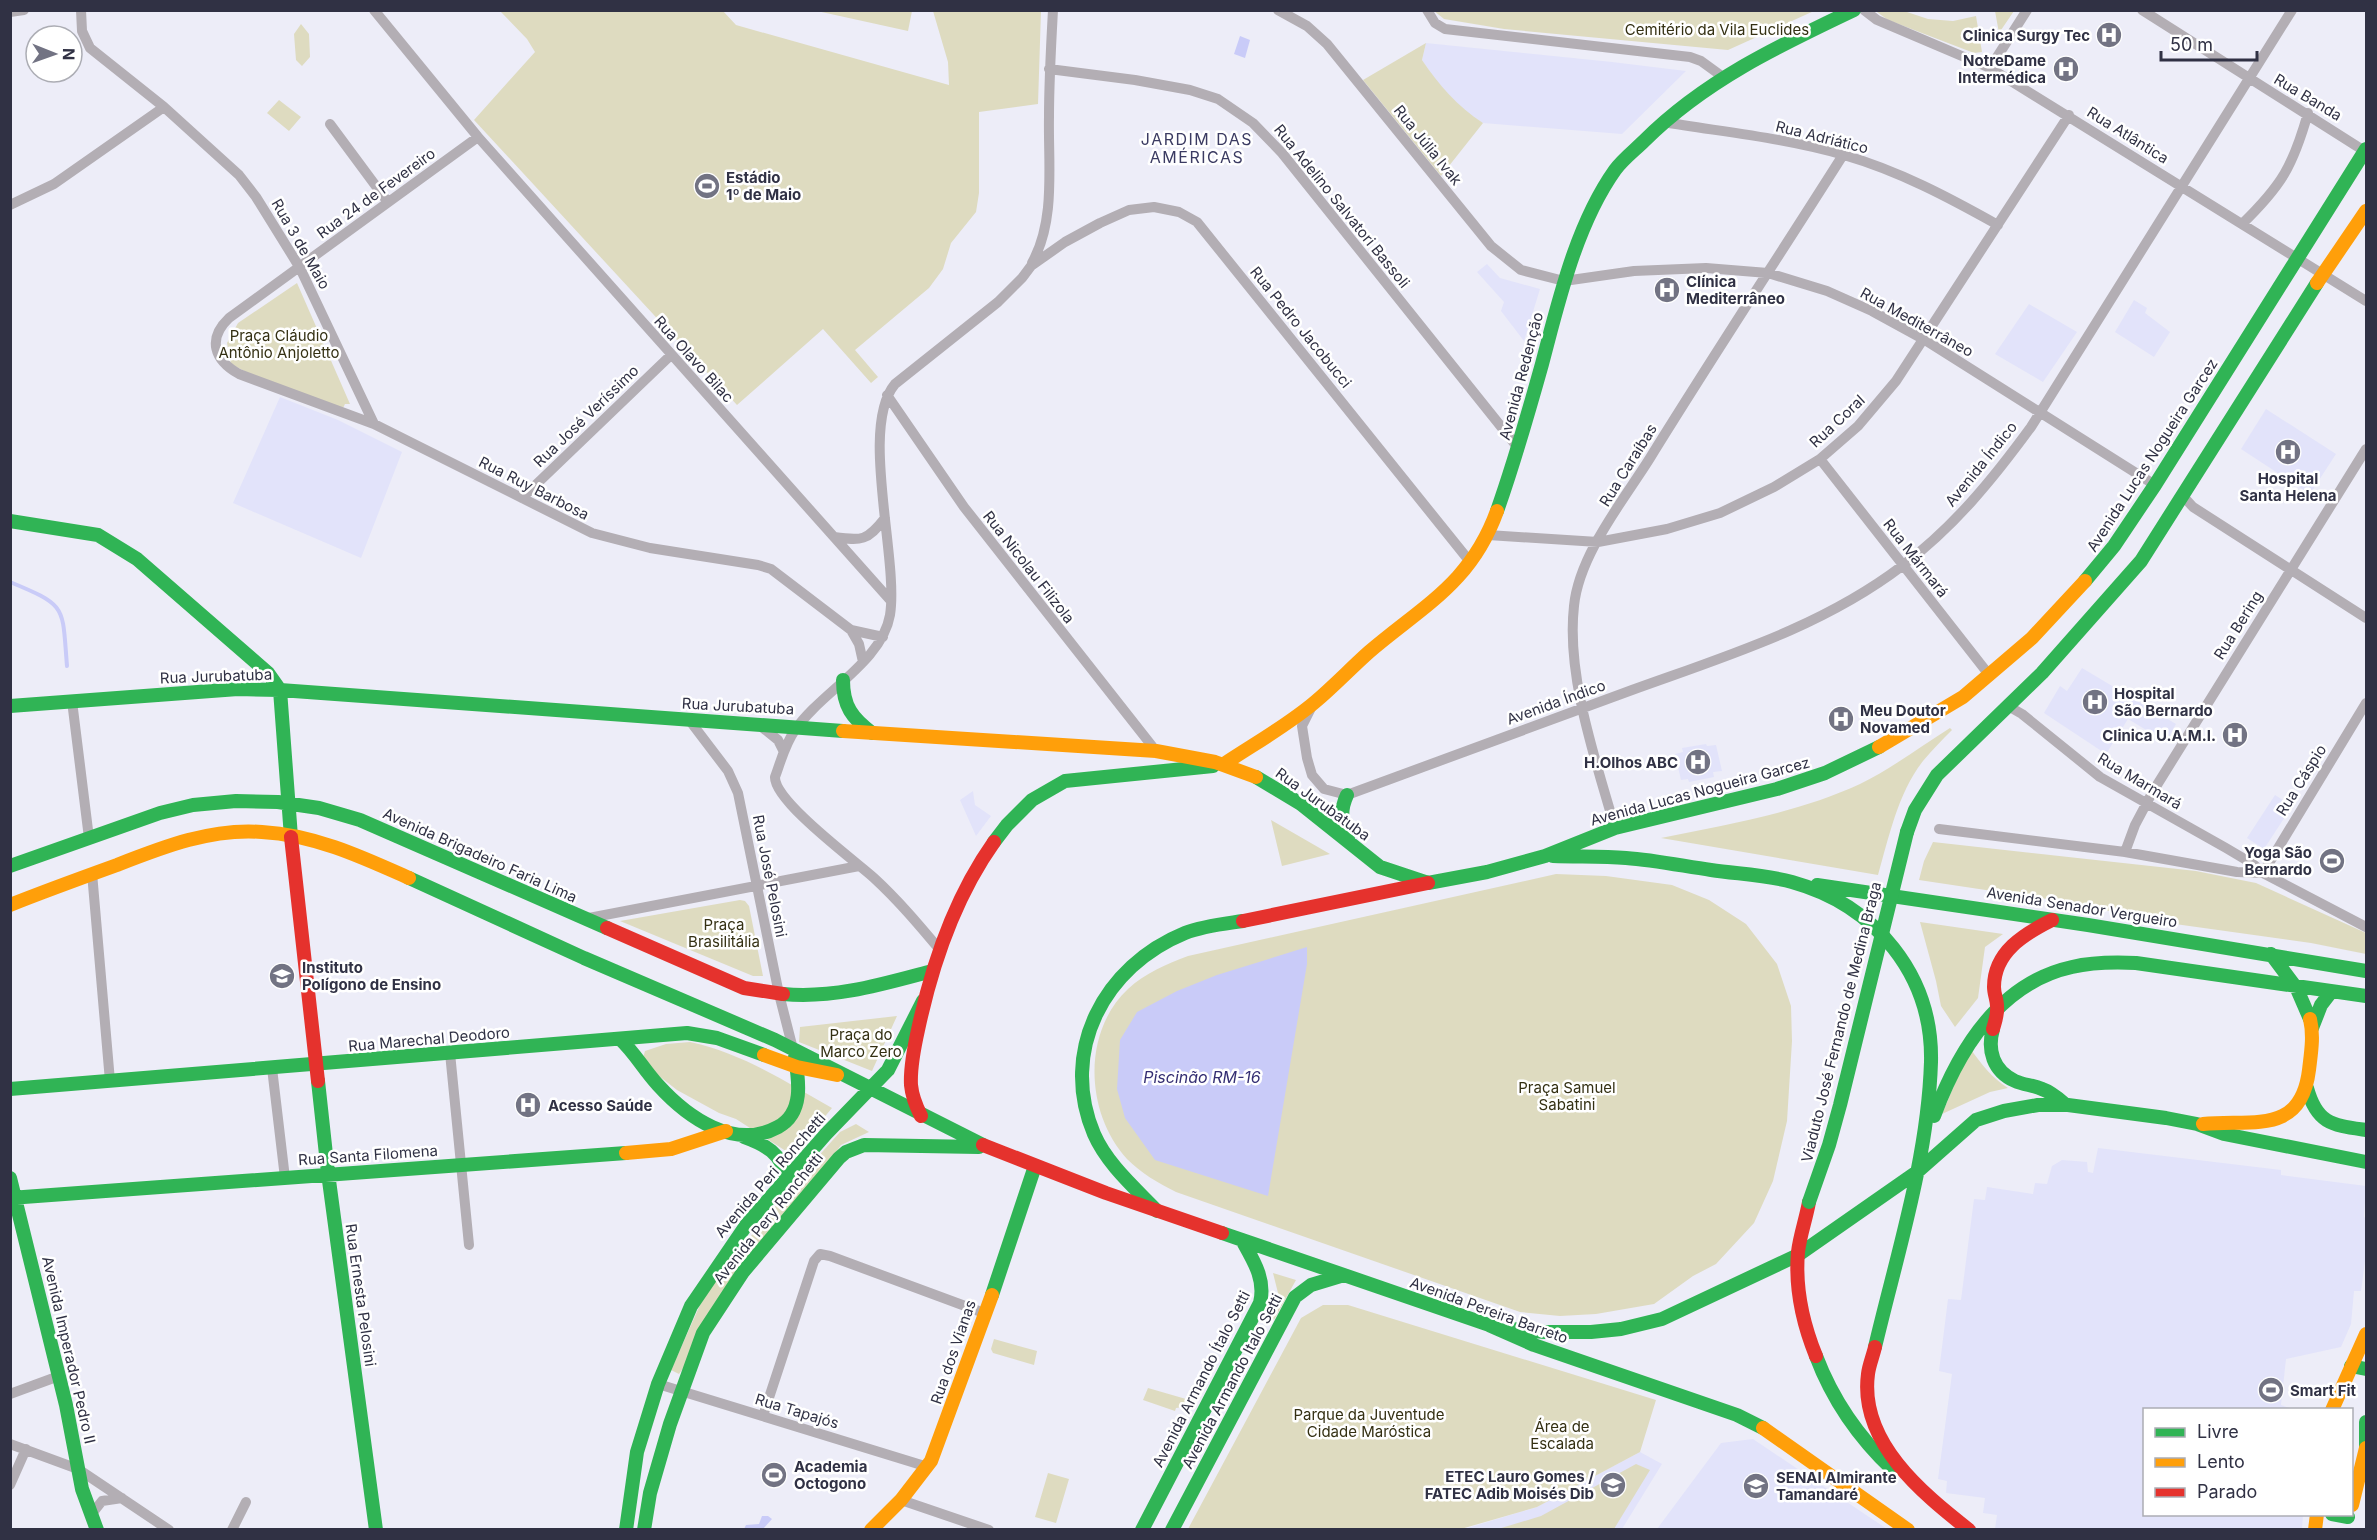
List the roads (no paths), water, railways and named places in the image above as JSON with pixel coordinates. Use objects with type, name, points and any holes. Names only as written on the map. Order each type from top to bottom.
[{"type":"main road","name":"Avenida Redenção","points":[[1224,764],[1314,703],[1369,652],[1442,594],[1471,563],[1488,535],[1519,449],[1564,281],[1594,207],[1616,170],[1663,122],[1723,77],[1766,52],[1854,10]]},
{"type":"main road","name":"Avenida Lucas Nogueira Garcez","points":[[1157,1211],[1115,1166],[1095,1134],[1083,1098],[1082,1060],[1090,1023],[1101,1001],[1112,987],[1144,957],[1185,933],[1487,872],[1545,856],[1615,828],[1777,789],[1825,773],[1873,750],[1945,709],[1990,676],[2032,638],[2094,571],[2155,485],[2366,151]]},
{"type":"main road","points":[[2008,706],[2050,665],[2129,578],[2184,496],[2323,273],[2367,211]]},
{"type":"main road","points":[[10,521],[98,535],[110,542],[137,559],[256,662],[275,681],[280,690]]},
{"type":"main road","points":[[843,680],[843,701],[846,709],[855,720],[872,733]]},
{"type":"main road","name":"Rua Jurubatuba","points":[[10,706],[238,689],[280,690],[690,721],[1156,750],[1224,764],[1249,773],[1293,800],[1380,867],[1428,883]]},
{"type":"main road","name":"Rua Ernesta Pelosini","points":[[280,690],[287,803],[328,1173],[376,1530]]},
{"type":"main road","name":"Viaduto José Fernando de Medina Braga","points":[[1798,1255],[1809,1202],[1840,1105],[1907,832],[1915,810],[1937,775],[2008,706]]},
{"type":"main road","points":[[921,1116],[912,1090],[911,1070],[923,1001],[932,971],[961,899],[1001,834],[1034,798],[1062,782],[1184,771],[1224,764]]},
{"type":"main road","points":[[1347,795],[1341,806],[1340,820],[1350,844]]},
{"type":"main road","name":"Avenida Brigadeiro Faria Lima","points":[[10,866],[191,805],[243,800],[287,803],[321,808],[360,820],[729,982],[778,994],[803,996],[840,994],[932,971]]},
{"type":"main road","points":[[10,905],[158,848],[195,838],[248,831],[291,835],[328,844],[354,853],[793,1050],[797,1067],[798,1097],[790,1118],[772,1129],[744,1137]]},
{"type":"main road","points":[[1545,856],[1626,858],[1792,882],[1832,898],[1866,919],[1894,946],[1916,984],[1925,1007],[1931,1059],[1929,1092],[1917,1172]]},
{"type":"main road","name":"Avenida Senador Vergueiro","points":[[1792,882],[2367,970]]},
{"type":"main road","points":[[2052,920],[2017,940],[1998,969],[1994,985],[1994,998],[1998,1010],[1989,1042],[1990,1052],[2000,1070],[2011,1080],[2043,1089],[2066,1105]]},
{"type":"main road","points":[[2271,954],[2307,1008],[2312,1032]]},
{"type":"main road","points":[[1909,1481],[1879,1437],[1867,1394],[1868,1375],[1917,1172],[1943,1089],[1956,1063],[1980,1026],[2031,983],[2060,969],[2111,963],[2136,963],[2367,996]]},
{"type":"main road","points":[[1998,969],[2004,986],[2016,994]]},
{"type":"main road","points":[[2331,992],[2316,1016],[2312,1032],[2307,1088],[2312,1107],[2325,1122],[2367,1130]]},
{"type":"main road","name":"Avenida Peri Ronchetti","points":[[658,1384],[678,1333],[701,1289],[747,1224],[786,1177],[888,1070],[923,1001]]},
{"type":"main road","name":"Rua Marechal Deodoro","points":[[10,1089],[672,1034],[704,1035],[797,1067],[844,1076]]},
{"type":"main road","points":[[620,1039],[636,1054],[656,1083],[671,1099],[697,1117],[775,1150],[783,1163],[786,1177]]},
{"type":"main road","name":"Rua Marechal Deodoro","points":[[793,1050],[921,1116],[1035,1167]]},
{"type":"main road","points":[[2197,1124],[2275,1120],[2292,1111],[2307,1088]]},
{"type":"main road","points":[[1488,1325],[1517,1330],[1569,1332],[1621,1329],[1643,1325],[1682,1311],[1798,1255],[1917,1172],[1976,1120],[2004,1110],[2038,1105],[2066,1105],[2144,1114],[2197,1124],[2224,1134],[2367,1162]]},
{"type":"main road","name":"Rua Santa Filomena","points":[[14,1198],[328,1173],[656,1151],[671,1149],[726,1131]]},
{"type":"main road","name":"Rua Marechal Deodoro","points":[[864,1145],[987,1147]]},
{"type":"main road","name":"Avenida Pery Ronchetti","points":[[644,1530],[650,1493],[681,1391],[704,1333],[743,1272],[839,1158],[846,1152],[864,1145]]},
{"type":"main road","name":"Avenida Pereira Barreto","points":[[1035,1167],[1488,1325],[1534,1345],[1720,1408],[1754,1423],[1782,1440],[1908,1530]]},
{"type":"main road","name":"Rua dos Vianas","points":[[872,1530],[928,1467],[968,1364],[1035,1167]]},
{"type":"main road","name":"Avenida Imperador Pedro II","points":[[10,1178],[59,1376],[78,1468],[97,1530]]},
{"type":"main road","name":"Avenida Armando Ítalo Setti","points":[[1142,1530],[1205,1413],[1262,1298],[1261,1278],[1242,1240]]},
{"type":"main road","points":[[1798,1255],[1803,1310],[1819,1364],[1842,1410],[1873,1452],[1969,1530]]},
{"type":"main road","name":"Avenida Armando Italo Setti","points":[[1172,1530],[1295,1297],[1304,1287],[1313,1282],[1344,1275]]},
{"type":"main road","points":[[2333,1408],[2367,1334]]},
{"type":"main road","points":[[2351,1366],[2367,1370]]},
{"type":"main road","points":[[626,1530],[637,1452],[658,1384]]},
{"type":"main road","points":[[1195,1486],[1184,1484],[1181,1481],[1206,1430],[1208,1422],[1205,1413]]},
{"type":"main road","points":[[2353,1497],[2366,1449],[2367,1422]]},
{"type":"main road","points":[[1161,1530],[1173,1502],[1169,1494],[1162,1492]]},
{"type":"street","points":[[10,12],[24,10]]},
{"type":"street","name":"Rua 3 de Maio","points":[[81,10],[82,31],[90,48],[164,107],[239,175],[256,197],[300,268],[374,424]]},
{"type":"street","name":"Rua Olavo Bilac","points":[[374,10],[478,136],[891,601]]},
{"type":"street","points":[[1031,266],[1044,234],[1048,210],[1049,69],[1053,10]]},
{"type":"street","name":"Rua Júlia Ivak","points":[[1278,10],[1307,26],[1327,44],[1491,246],[1521,270],[1540,277],[1564,281]]},
{"type":"street","points":[[1427,10],[1435,23],[1445,29],[1690,57],[1701,61],[1723,77]]},
{"type":"street","name":"Rua Atlântica","points":[[1864,10],[1877,20],[1990,69],[2069,115],[2367,301]]},
{"type":"street","points":[[1990,69],[2027,10]]},
{"type":"street","name":"Rua Banda","points":[[2142,10],[2366,151]]},
{"type":"street","name":"Avenida Índico","points":[[1347,795],[1769,640],[1840,606],[1903,566],[1972,504],[2040,413],[2292,10]]},
{"type":"street","name":"Rua Adelino Salvatori Bassoli","points":[[1049,69],[1135,80],[1203,93],[1218,99],[1242,114],[1282,153],[1519,449]]},
{"type":"street","points":[[10,205],[54,184],[164,107]]},
{"type":"street","points":[[2242,224],[2267,200],[2291,164],[2308,113]]},
{"type":"street","name":"Rua Coral","points":[[1488,535],[1598,542],[1667,529],[1720,513],[1774,487],[1820,459],[1858,426],[1896,381],[1925,340],[2069,115]]},
{"type":"street","name":"Rua Adriático","points":[[1663,122],[1843,154],[1938,192],[1998,225]]},
{"type":"street","points":[[330,124],[387,201]]},
{"type":"street","name":"Rua 24 de Fevereiro","points":[[216,345],[221,325],[229,318],[478,136]]},
{"type":"street","name":"Rua Caraíbas","points":[[1615,828],[1583,708],[1575,668],[1572,636],[1574,604],[1581,576],[1598,542],[1843,154]]},
{"type":"street","name":"Rua Pedro Jacobucci","points":[[887,395],[895,384],[998,302],[1031,266],[1065,242],[1115,215],[1142,207],[1169,209],[1197,222],[1471,563]]},
{"type":"street","points":[[1044,234],[1053,240],[1065,242]]},
{"type":"street","name":"Rua Mediterrâneo","points":[[1564,281],[1673,268],[1768,273],[1827,291],[1872,310],[1925,340],[2155,485]]},
{"type":"street","name":"Rua Ruy Barbosa","points":[[216,345],[222,362],[239,374],[374,424],[592,533],[622,543],[771,569],[850,630],[859,644],[863,662]]},
{"type":"street","name":"Rua José Veríssimo","points":[[522,498],[671,356]]},
{"type":"street","points":[[887,395],[880,431],[891,613],[883,637],[863,662],[798,726],[784,752],[775,777],[779,792],[812,825],[904,907],[940,950]]},
{"type":"street","name":"Rua Nicolau Filizola","points":[[887,395],[963,507],[1156,750]]},
{"type":"street","name":"Rua Bering","points":[[2125,852],[2145,804],[2367,449]]},
{"type":"street","name":"Rua Mármará","points":[[1820,459],[1990,676]]},
{"type":"street","points":[[2184,496],[2193,507],[2367,618]]},
{"type":"street","points":[[834,537],[854,540],[869,537],[885,518]]},
{"type":"street","name":"Rua Ruy Barbosa","points":[[850,630],[883,637]]},
{"type":"street","points":[[72,701],[89,838]]},
{"type":"street","points":[[1314,703],[1302,726],[1306,758],[1312,775],[1324,789],[1347,795]]},
{"type":"street","name":"Rua Cáspio","points":[[2263,873],[2367,703]]},
{"type":"street","name":"Rua Marmará","points":[[2008,706],[2022,714],[2100,777],[2253,864],[2263,873]]},
{"type":"street","name":"Rua José Pelosini","points":[[690,721],[728,771],[735,786],[744,819],[778,994],[793,1050]]},
{"type":"street","points":[[757,724],[775,737],[784,752]]},
{"type":"street","points":[[1939,829],[2125,852],[2232,871],[2263,873],[2367,927]]},
{"type":"street","points":[[2232,871],[2241,864],[2236,854]]},
{"type":"street","points":[[583,919],[859,866]]},
{"type":"street","points":[[92,873],[110,1081]]},
{"type":"street","points":[[450,1053],[469,1245]]},
{"type":"street","points":[[272,1068],[285,1178]]},
{"type":"street","points":[[763,1416],[814,1261],[820,1254],[984,1313]]},
{"type":"street","points":[[10,1394],[59,1376]]},
{"type":"street","name":"Rua Tapajós","points":[[658,1384],[928,1467]]},
{"type":"street","points":[[10,1444],[78,1468],[169,1530]]},
{"type":"street","points":[[10,1485],[26,1449]]},
{"type":"street","points":[[91,1515],[102,1501],[122,1498]]},
{"type":"street","points":[[901,1500],[968,1526],[989,1530]]},
{"type":"street","points":[[232,1530],[246,1502]]},
{"type":"water","points":[[1240,36],[1250,40],[1245,58],[1234,54]]},
{"type":"water","name":"Piscinão RM-16","points":[[1307,947],[1307,964],[1268,1196],[1155,1160],[1125,1118],[1117,1089],[1120,1040],[1137,1012],[1177,991],[1217,975]]},
{"type":"water","points":[[762,1516],[772,1519],[763,1529],[744,1529],[746,1525],[759,1524]]},
{"type":"waterway","points":[[10,582],[43,597],[58,610],[64,631],[67,666]]},
{"type":"place","name":"Clinica Surgy Tec","points":[[2109,35]]},
{"type":"place","name":"NotreDame Intermédica","points":[[2066,69]]},
{"type":"place","name":"Estádio 1º de Maio","points":[[707,186]]},
{"type":"place","name":"Clínica Mediterrâneo","points":[[1667,290]]},
{"type":"place","name":"Hospital Santa Helena","points":[[2288,452]]},
{"type":"place","name":"Hospital São Bernardo","points":[[2095,702]]},
{"type":"place","name":"Meu Doutor Novamed","points":[[1841,719]]},
{"type":"place","name":"Clinica U.A.M.I.","points":[[2235,735]]},
{"type":"place","name":"H.Olhos ABC","points":[[1698,762]]},
{"type":"place","name":"Yoga São Bernardo","points":[[2332,861]]},
{"type":"place","name":"Instituto Polígono de Ensino","points":[[282,976]]},
{"type":"place","name":"Acesso Saúde","points":[[528,1105]]},
{"type":"place","name":"Smart Fit","points":[[2271,1390]]},
{"type":"place","name":"Academia Octogono","points":[[774,1475]]},
{"type":"place","name":"ETEC Lauro Gomes / FATEC Adib Moisés Dib","points":[[1613,1485]]},
{"type":"place","name":"SENAI Almirante Tamandaré","points":[[1756,1486]]},
{"type":"district","name":"JARDIM DAS AMÉRICAS","points":[[1197,148]]},
{"type":"park label","name":"Cemitério da Vila Euclides","points":[[1717,29]]},
{"type":"park label","name":"Praça Cláudio Antônio Anjoletto","points":[[279,344]]},
{"type":"park label","name":"Praça Brasilitália","points":[[724,932]]},
{"type":"park label","name":"Praça do Marco Zero","points":[[861,1042]]},
{"type":"park label","name":"Praça Samuel Sabatini","points":[[1567,1096]]},
{"type":"park label","name":"Parque da Juventude Cidade Maróstica","points":[[1369,1422]]},
{"type":"park label","name":"Área de Escalada","points":[[1562,1434]]}]
